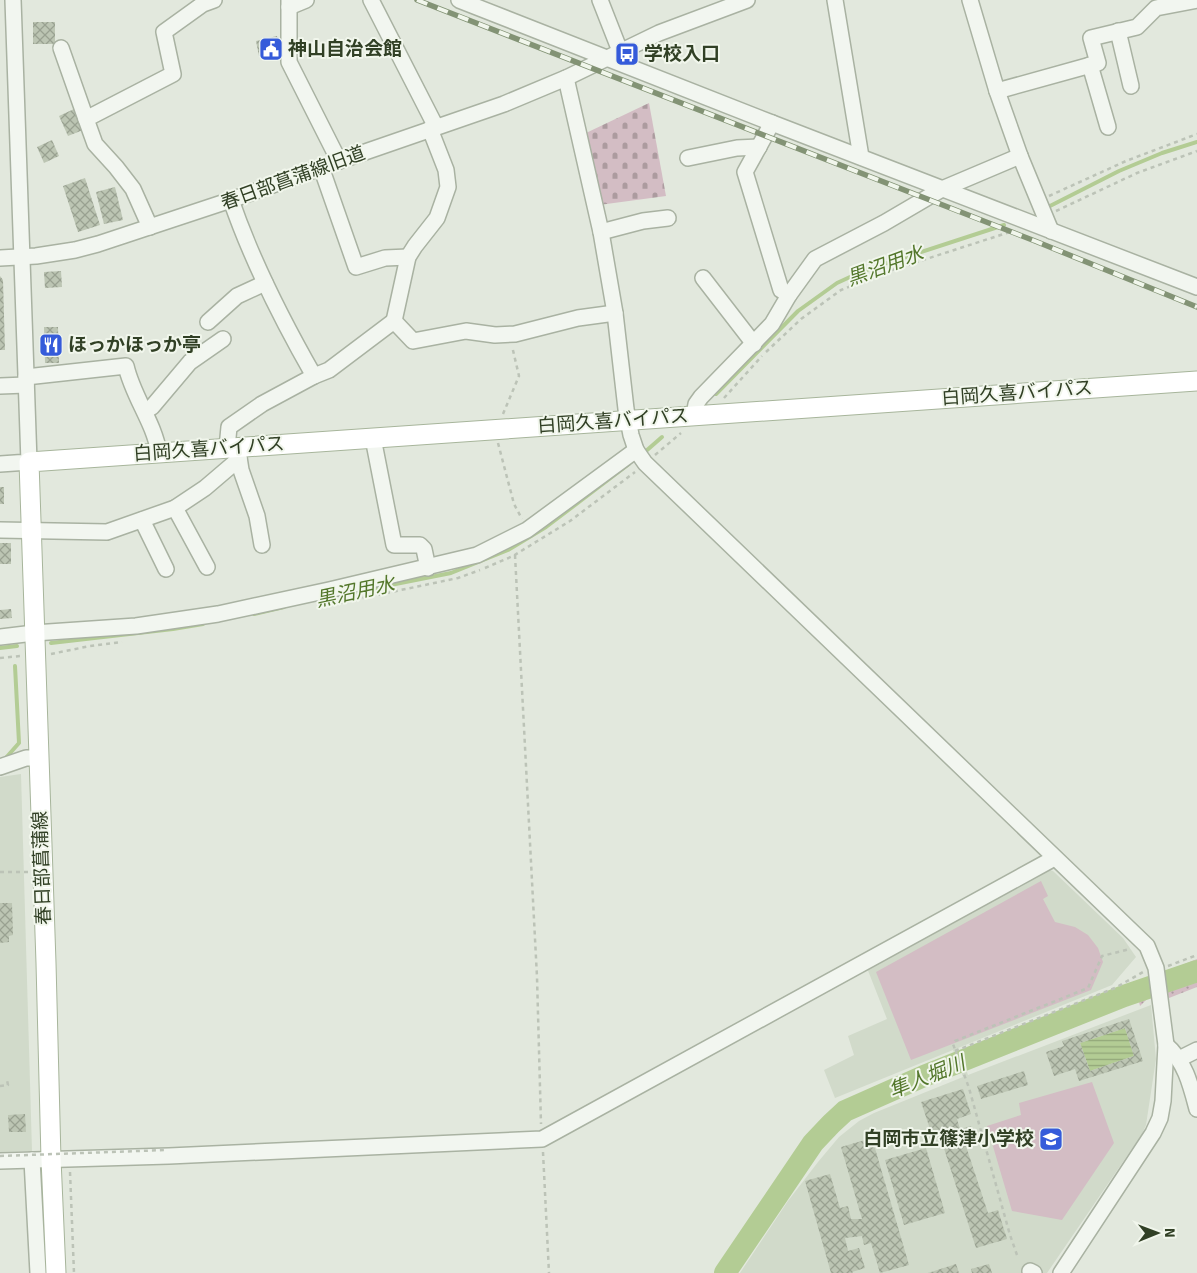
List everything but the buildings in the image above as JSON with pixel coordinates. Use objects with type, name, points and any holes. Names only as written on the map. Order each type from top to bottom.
[{"type":"main road","name":"白岡久喜バイパス","points":[[29,462],[159,453],[235,452],[373,438],[628,420],[688,422],[1197,381]]},
{"type":"main road","name":"春日部菖蒲線","points":[[29,462],[38,758],[42,1159],[56,1273]]},
{"type":"street","points":[[0,464],[29,462],[13,0]]},
{"type":"street","points":[[86,118],[173,74],[164,32],[203,4],[214,0]]},
{"type":"street","points":[[306,0],[289,3],[289,62],[339,161]]},
{"type":"street","points":[[262,545],[257,516],[235,452],[229,427],[262,404],[329,370],[394,321],[408,257],[437,218],[448,187],[446,170],[433,128],[371,0]]},
{"type":"street","points":[[459,0],[614,55],[772,123],[942,189],[1048,224],[1197,287]]},
{"type":"street","points":[[600,0],[614,55]]},
{"type":"street","name":"春日部菖蒲線旧道","points":[[0,258],[75,250],[231,200],[504,104],[566,78],[720,4],[747,0]]},
{"type":"street","points":[[834,0],[860,157]]},
{"type":"street","points":[[970,0],[997,91],[1020,156],[1048,224]]},
{"type":"street","points":[[997,91],[1098,63],[1091,38],[1137,27],[1156,8],[1197,0]]},
{"type":"street","points":[[1118,32],[1131,86]]},
{"type":"street","points":[[61,48],[95,144],[133,189],[150,227]]},
{"type":"street","points":[[1090,65],[1108,127]]},
{"type":"street","points":[[566,78],[601,232],[615,313],[628,420],[636,450],[645,463],[1147,946],[1155,971],[1166,1046],[1163,1101],[1160,1118],[1153,1133],[1061,1273]]},
{"type":"street","points":[[772,123],[745,172],[781,290],[789,295]]},
{"type":"street","points":[[688,158],[737,148],[759,147]]},
{"type":"street","points":[[688,422],[701,397],[772,324],[789,295],[815,259],[884,223],[942,189],[1020,156]]},
{"type":"street","points":[[321,167],[356,267],[384,258],[408,257]]},
{"type":"street","points":[[231,200],[265,283],[289,332],[314,376]]},
{"type":"street","points":[[601,232],[643,221],[668,218]]},
{"type":"street","points":[[703,278],[754,344]]},
{"type":"street","points":[[208,322],[237,296],[265,283]]},
{"type":"street","points":[[394,321],[414,341],[466,331],[496,336],[578,318],[615,313]]},
{"type":"street","points":[[145,411],[152,407],[190,362],[223,339]]},
{"type":"street","points":[[0,386],[126,366],[130,381],[157,438],[159,453]]},
{"type":"street","points":[[373,438],[394,545],[420,545],[424,549],[428,568]]},
{"type":"street","points":[[0,637],[136,626],[218,614],[428,568],[477,555],[527,530],[636,450]]},
{"type":"street","points":[[0,530],[107,532],[175,508],[205,488],[235,452]]},
{"type":"street","points":[[175,508],[207,567]]},
{"type":"street","points":[[142,520],[166,570]]},
{"type":"street","points":[[0,767],[26,758],[38,758]]},
{"type":"street","points":[[0,1161],[178,1156],[542,1138],[1049,861],[1053,857]]},
{"type":"street","points":[[1166,1046],[1174,1052],[1188,1077],[1197,1109]]},
{"type":"street","points":[[1178,1059],[1197,1050]]},
{"type":"street","points":[[38,1273],[42,1159]]},
{"type":"path","points":[[1045,198],[1126,161],[1197,134]]},
{"type":"path","points":[[1048,224],[1137,172],[1197,150]]},
{"type":"path","points":[[723,402],[725,396],[788,331],[816,307],[841,290],[889,271],[1018,229]]},
{"type":"path","points":[[510,334],[519,376],[496,429],[499,450],[512,495],[527,530]]},
{"type":"path","points":[[652,457],[679,435],[688,422]]},
{"type":"path","points":[[516,555],[537,977],[542,1138],[549,1273]]},
{"type":"path","points":[[0,658],[23,656]]},
{"type":"path","points":[[0,872],[30,872]]},
{"type":"path","points":[[1017,1255],[966,1077],[956,1051],[955,1041],[1088,988],[1102,956],[1135,945]]},
{"type":"path","points":[[956,1051],[1197,955]]},
{"type":"path","points":[[0,1086],[8,1085],[7,1080]]},
{"type":"path","points":[[0,1156],[166,1150]]},
{"type":"path","points":[[70,1159],[74,1273]]},
{"type":"shaded area","points":[[21,774],[32,1151],[0,1152],[0,777]]},
{"type":"shaded area","points":[[1049,870],[1053,871],[1123,938],[1136,957],[1112,985],[958,1048],[968,1075],[1151,1005],[1156,1059],[1146,1125],[1142,1134],[1047,1273],[740,1273],[788,1201],[839,1137],[859,1121],[874,1113],[963,1077],[953,1050],[835,1098],[824,1070],[854,1055],[848,1036],[887,1019],[867,968]]},
{"type":"shaded area","points":[[1125,1028],[1134,1056],[1090,1071],[1080,1043]]},
{"type":"green space","points":[[649,103],[666,196],[599,205],[586,133]]},
{"type":"green space","points":[[1041,881],[1048,896],[1043,899],[1055,922],[1075,927],[1088,935],[1098,948],[1103,962],[1091,990],[911,1060],[876,972]]},
{"type":"green space","points":[[1197,959],[1197,987],[1169,998],[1166,994],[1149,997],[1140,1006],[1135,985],[1163,975],[1167,971]]},
{"type":"green space","points":[[1092,1082],[1114,1143],[1062,1220],[1012,1211],[987,1126],[1021,1115],[1019,1103]]},
{"type":"waterway","name":"黒沼用水","points":[[1048,207],[1119,171],[1162,153],[1197,142]]},
{"type":"waterway","name":"黒沼用水","points":[[716,394],[798,311],[837,283],[863,271],[1004,225]]},
{"type":"waterway","name":"黒沼用水","points":[[646,451],[662,437]]},
{"type":"waterway","name":"黒沼用水","points":[[345,594],[451,573],[508,550],[546,527],[629,464]]},
{"type":"waterway","name":"黒沼用水","points":[[254,614],[284,607]]},
{"type":"waterway","name":"黒沼用水","points":[[51,643],[203,624]]},
{"type":"waterway","name":"黒沼用水","points":[[0,648],[17,646]]},
{"type":"waterway","points":[[4,760],[19,743],[15,666]]},
{"type":"waterway","name":"隼人堀川","points":[[725,1273],[813,1143],[845,1111],[924,1076],[1124,996],[1197,971]]},
{"type":"railway","points":[[417,0],[1035,241],[1197,307]]},
{"type":"place","name":"神山自治会館","points":[[271,49]]},
{"type":"place","name":"学校入口","points":[[627,54]]},
{"type":"place","name":"ほっかほっか亭","points":[[51,345]]},
{"type":"place","name":"白岡市立篠津小学校","points":[[1051,1139]]}]
